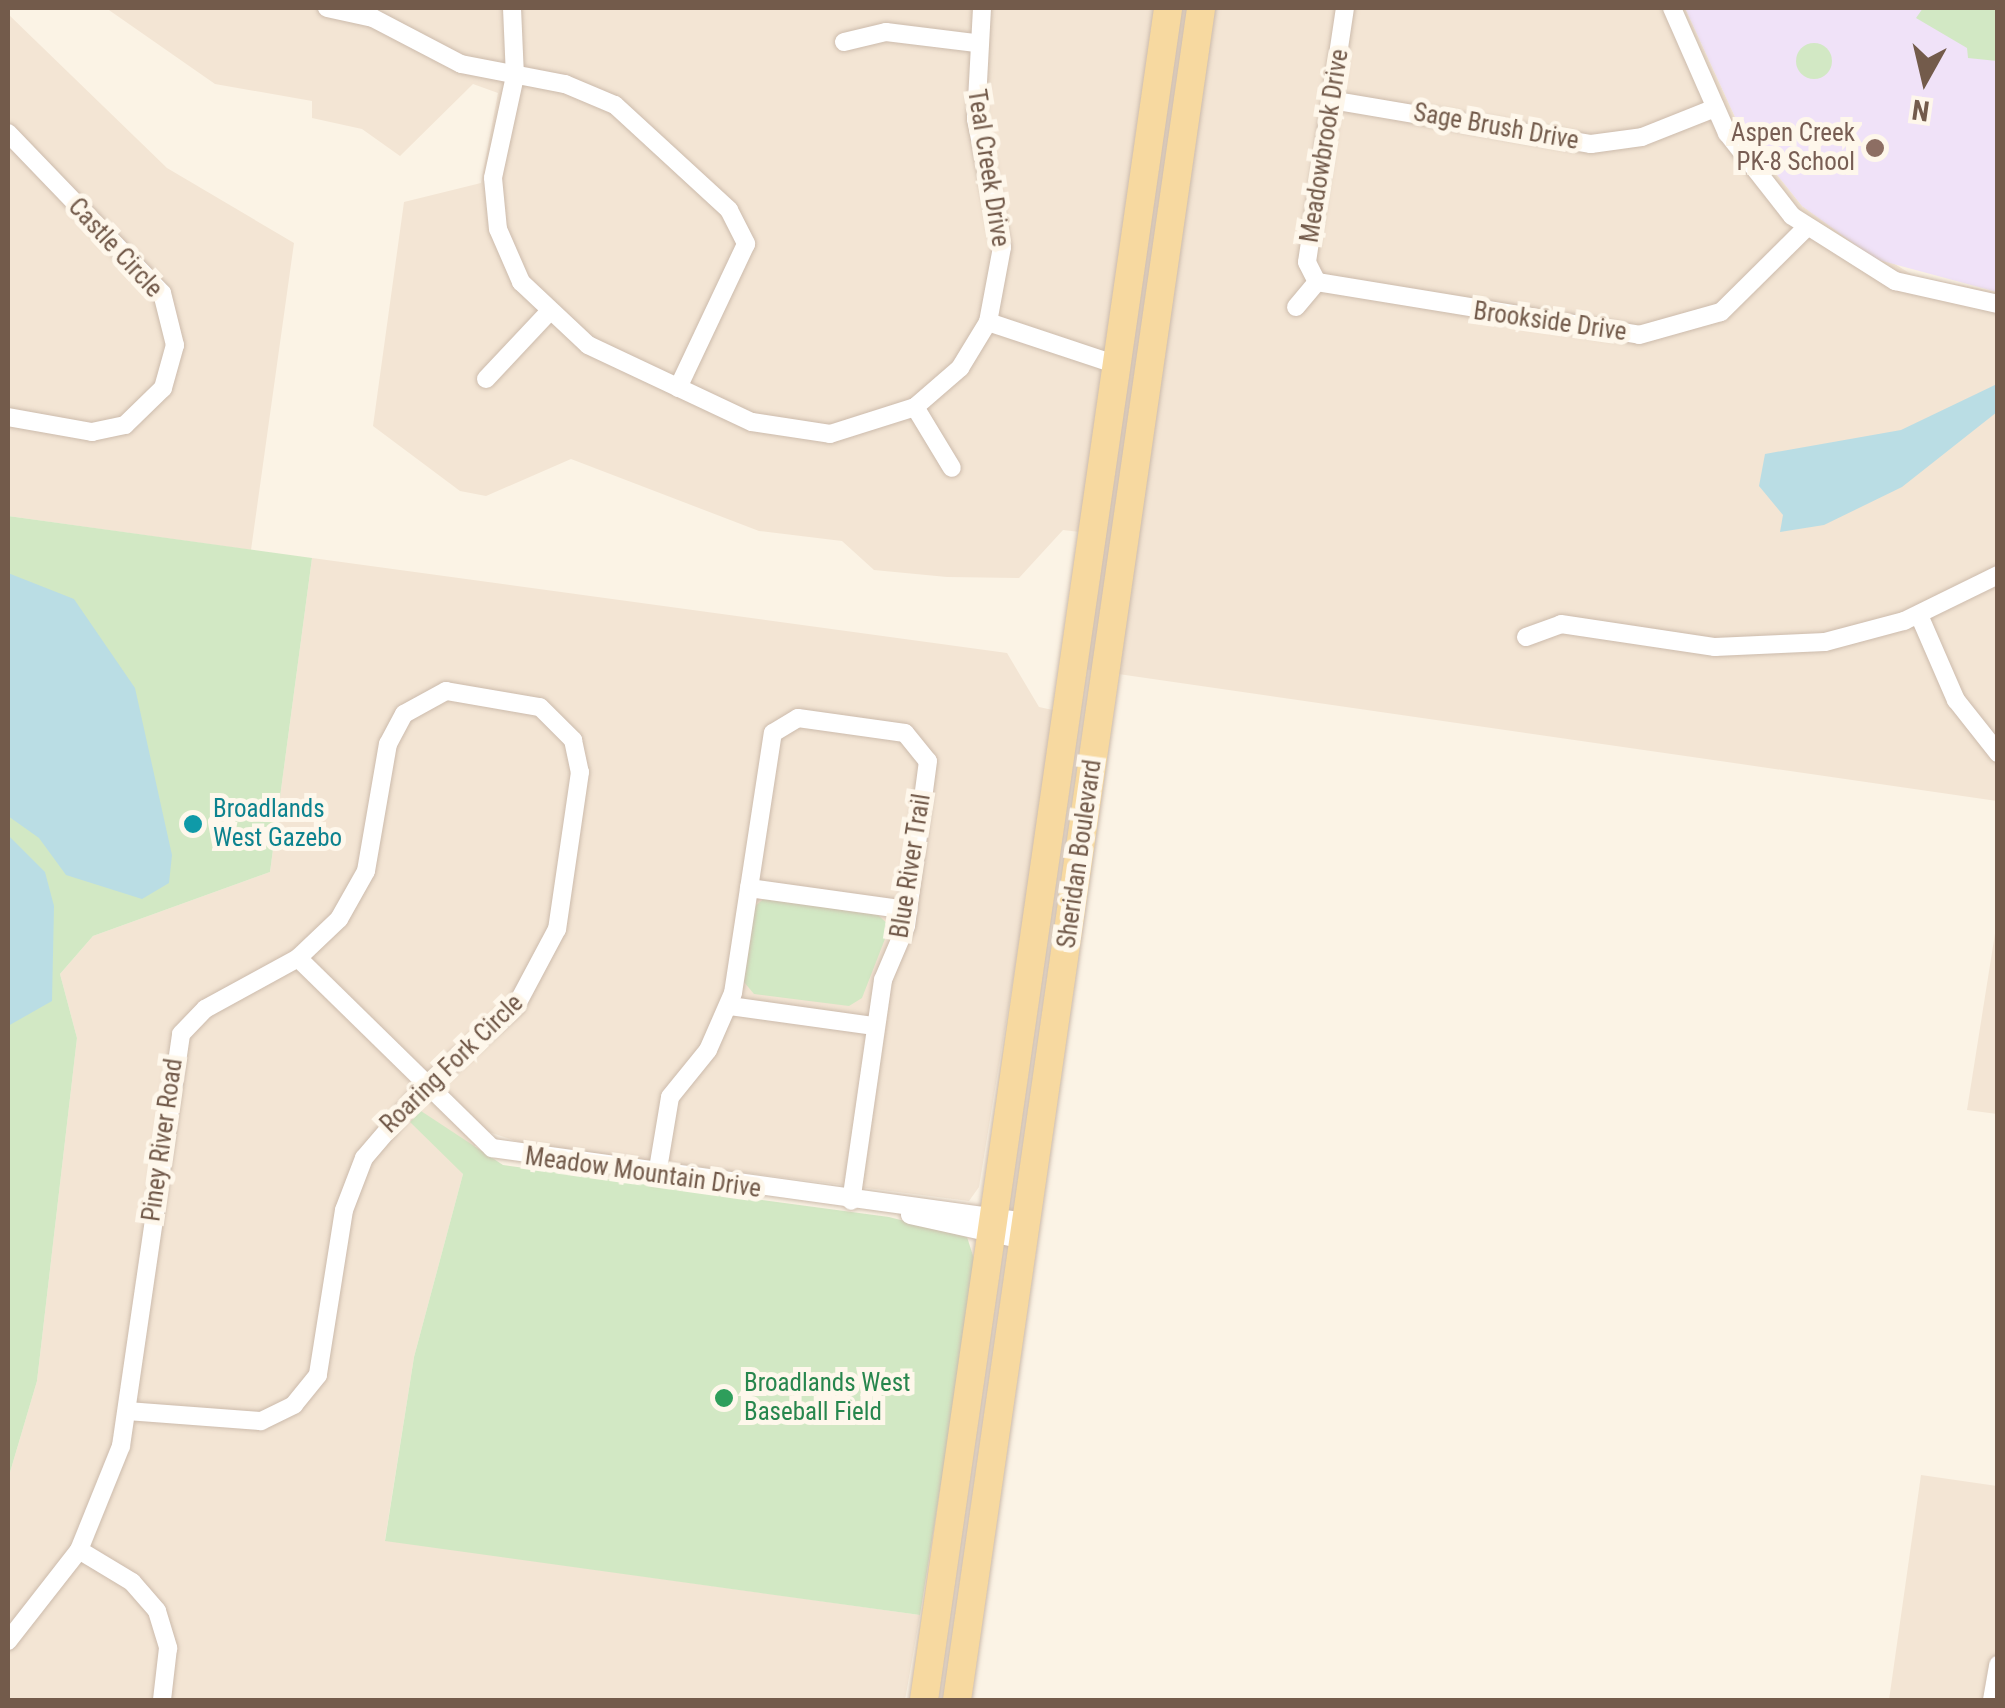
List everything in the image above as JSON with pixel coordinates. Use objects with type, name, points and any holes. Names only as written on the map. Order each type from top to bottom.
[{"type":"main road","name":"Sheridan Boulevard","points":[[924,1700],[1168,8]]},
{"type":"main road","name":"Sheridan Boulevard","points":[[957,1700],[1201,8]]},
{"type":"street","points":[[327,8],[373,18],[461,64],[515,76],[615,105],[736,221],[746,244],[678,388],[547,314],[511,263],[494,204],[515,76],[512,8]]},
{"type":"street","name":"Teal Creek Drive","points":[[678,388],[752,422],[808,434],[856,431],[915,408],[960,368],[988,322],[1002,247],[976,118],[976,43],[982,8]]},
{"type":"street","name":"Meadowbrook Drive","points":[[1318,282],[1307,262],[1346,8]]},
{"type":"street","points":[[1672,8],[1715,108],[1746,163],[1806,228],[1896,281],[1998,304]]},
{"type":"street","points":[[844,42],[886,32],[976,43]]},
{"type":"street","name":"Sage Brush Drive","points":[[1332,100],[1591,144],[1642,138],[1715,108]]},
{"type":"street","name":"Castle Circle","points":[[8,133],[162,293],[175,345],[164,388],[125,425],[92,432],[8,418]]},
{"type":"street","name":"Brookside Drive","points":[[1318,282],[1638,335],[1721,312],[1806,228]]},
{"type":"street","points":[[1296,307],[1318,282]]},
{"type":"street","points":[[486,379],[547,314]]},
{"type":"street","points":[[988,322],[1117,365]]},
{"type":"street","points":[[915,408],[952,468]]},
{"type":"street","points":[[1526,636],[1561,624],[1789,647],[1920,615],[1998,575]]},
{"type":"street","points":[[1920,615],[1956,700],[1998,753]]},
{"type":"street","name":"Roaring Fork Circle","points":[[128,1411],[243,1424],[294,1411],[325,1356],[352,1183],[423,1088],[516,1006],[557,929],[580,772],[562,710],[460,691],[412,695]]},
{"type":"street","name":"Piney River Road","points":[[8,1640],[78,1550],[109,1487],[128,1411],[174,1050],[205,1010],[298,958],[360,883],[388,744],[412,695]]},
{"type":"street","name":"Blue River Trail","points":[[657,1175],[670,1097],[730,1006],[768,728],[798,718],[918,732],[928,761],[908,910],[876,1026],[852,1202]]},
{"type":"street","points":[[748,888],[908,910]]},
{"type":"street","name":"Meadow Mountain Drive","points":[[298,958],[423,1088],[492,1148],[886,1206],[1025,1231]]},
{"type":"street","points":[[730,1006],[876,1026]]},
{"type":"street","points":[[78,1550],[132,1582],[157,1611],[168,1648],[162,1700]]},
{"type":"street","points":[[1992,1700],[1997,1667]]},
{"type":"shaded area","points":[[106,8],[1685,8],[1741,130],[1802,206],[1914,276],[1997,292],[1997,801],[1063,666],[1080,532],[1063,530],[1019,578],[947,577],[874,570],[842,541],[759,531],[571,459],[486,496],[460,491],[373,426],[404,202],[481,183],[498,93],[473,84],[400,156],[362,129],[312,118],[312,101],[215,84]]},
{"type":"shaded area","name":"Aspen Creek PK-8 School","points":[[1685,8],[1997,8],[1997,292],[1875,259],[1802,206],[1741,130]]},
{"type":"shaded area","points":[[8,14],[167,168],[294,243],[251,550],[8,516]]},
{"type":"shaded area","points":[[312,558],[1007,653],[1039,707],[1057,711],[979,1187],[969,1201],[528,1145],[486,1131],[472,1150],[421,1111],[463,1174],[414,1357],[385,1540],[920,1615],[905,1700],[8,1700],[8,1479],[37,1381],[77,1038],[60,974],[93,936],[270,872]]},
{"type":"shaded area","points":[[1997,921],[1998,1114],[1967,1110]]},
{"type":"shaded area","points":[[1921,1475],[1997,1486],[1997,1700],[1889,1700]]},
{"type":"green space","points":[[1923,8],[1997,8],[1997,61],[1968,58],[1967,48],[1916,18]]},
{"type":"green space","points":[[1814,43],[1827,48],[1832,61],[1827,74],[1814,79],[1801,74],[1796,61],[1801,48]]},
{"type":"green space","points":[[8,516],[312,558],[270,872],[93,936],[60,974],[77,1038],[37,1381],[8,1479]]},
{"type":"green space","points":[[765,898],[878,915],[890,926],[862,998],[849,1006],[754,994],[744,982],[755,906]]},
{"type":"green space","points":[[421,1111],[503,1165],[889,1217],[967,1237],[976,1265],[920,1615],[385,1541],[414,1357],[463,1174],[410,1122]]},
{"type":"water","points":[[1997,384],[1997,412],[1902,487],[1824,525],[1780,532],[1783,515],[1759,486],[1765,454],[1901,430]]},
{"type":"water","points":[[8,573],[74,599],[135,688],[172,855],[169,883],[142,899],[66,875],[39,838],[8,816]]},
{"type":"water","points":[[8,835],[45,872],[54,906],[52,1001],[8,1026]]},
{"type":"place","name":"Aspen Creek PK-8 School","points":[[1875,148]]},
{"type":"place","name":"Broadlands West Gazebo","points":[[193,824]]},
{"type":"place","name":"Broadlands West Baseball Field","points":[[724,1398]]}]
